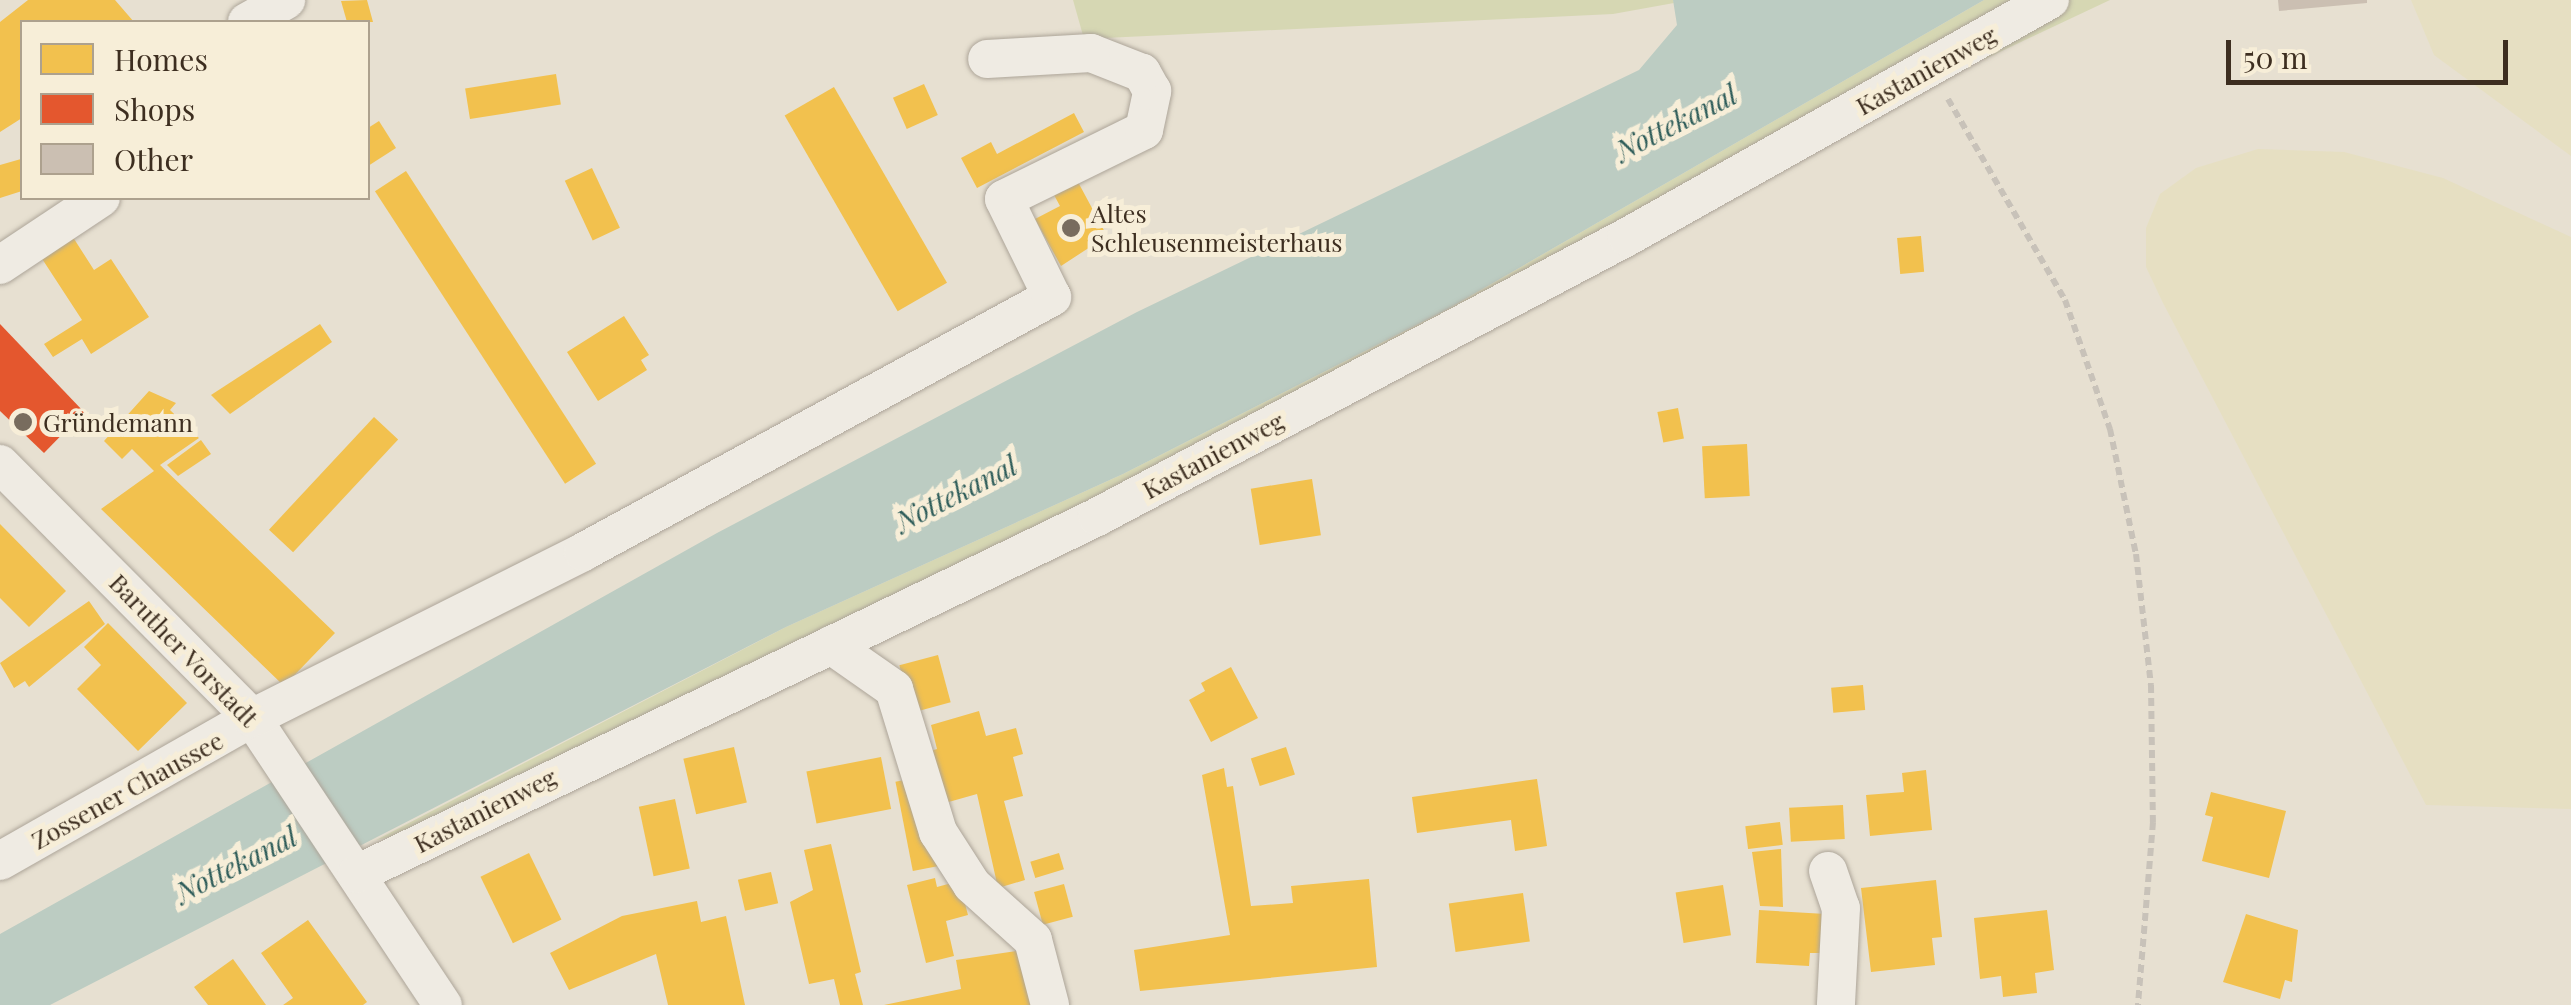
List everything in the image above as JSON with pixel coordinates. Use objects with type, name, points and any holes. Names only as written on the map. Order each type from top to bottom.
[{"type":"street","points":[[251,20],[286,0]]},
{"type":"street","name":"Kastanienweg","points":[[352,865],[831,645],[1097,517],[2050,0]]},
{"type":"street","points":[[263,733],[583,552],[1052,297],[1004,199],[1144,130],[1152,91],[1142,73],[1092,53],[987,59]]},
{"type":"street","points":[[0,265],[98,200]]},
{"type":"street","name":"Baruther Vorstadt","points":[[0,464],[263,733],[443,1005]]},
{"type":"street","points":[[831,645],[894,689],[938,832],[972,885],[1033,940],[1050,1005]]},
{"type":"street","name":"Zossener Chaussee","points":[[0,860],[263,733]]},
{"type":"street","points":[[1828,871],[1842,908],[1836,1005]]},
{"type":"path","points":[[1928,69],[2064,300],[2110,429],[2136,554],[2151,685],[2153,822],[2138,1005]]},
{"type":"shaded area","points":[[2411,0],[2571,0],[2571,156],[2434,55]]},
{"type":"shaded area","points":[[2258,149],[2344,152],[2443,178],[2571,237],[2571,809],[2426,805],[2163,303],[2146,267],[2146,228],[2160,194],[2196,168]]},
{"type":"green space","points":[[1073,0],[1674,3],[1613,14],[1084,39]]},
{"type":"green space","points":[[1984,0],[2110,0],[1985,59],[1921,60],[1365,368],[416,831],[376,840],[786,627],[1123,474],[1446,310]]},
{"type":"water","name":"Nottekanal","points":[[1673,0],[1984,0],[1446,310],[1123,474],[786,627],[50,1005],[0,1005],[0,934],[717,533],[1137,312],[1639,70],[1677,25]]},
{"type":"building: Homes","points":[[28,0],[115,0],[132,20],[20,20],[20,119],[0,132],[0,22]]},
{"type":"building: Homes","points":[[367,0],[373,22],[346,20],[341,1]]},
{"type":"building: Homes","points":[[556,74],[561,105],[470,119],[465,88]]},
{"type":"building: Homes","points":[[924,84],[938,115],[907,129],[893,98]]},
{"type":"building: Homes","points":[[834,87],[947,283],[898,311],[785,116]]},
{"type":"building: Homes","points":[[1074,113],[1084,132],[977,188],[961,158],[991,142],[997,154]]},
{"type":"building: Homes","points":[[379,121],[396,148],[370,165],[370,127]]},
{"type":"building: Homes","points":[[20,159],[20,192],[0,198],[0,165]]},
{"type":"building: Homes","points":[[592,168],[620,228],[593,240],[565,181]]},
{"type":"building: Homes","points":[[406,171],[596,464],[565,484],[375,191]]},
{"type":"building: Homes","name":"Altes Schleusenmeisterhaus","points":[[1078,182],[1107,236],[1061,266],[1035,219],[1060,206],[1054,195]]},
{"type":"building: Homes","points":[[69,231],[94,270],[111,259],[149,317],[91,354],[82,339],[53,357],[44,344],[82,320],[37,251]]},
{"type":"building: Homes","points":[[1921,236],[1924,272],[1900,274],[1897,238]]},
{"type":"building: Homes","points":[[624,316],[649,355],[641,360],[647,370],[598,401],[567,352]]},
{"type":"building: Homes","points":[[320,324],[332,342],[230,414],[211,395]]},
{"type":"building: Homes","points":[[149,391],[176,403],[170,410],[199,438],[160,465],[335,633],[284,686],[101,509],[154,471],[132,449],[122,459],[104,441]]},
{"type":"building: Homes","points":[[1678,408],[1684,438],[1663,442],[1657,412]]},
{"type":"building: Homes","points":[[374,417],[398,440],[293,552],[269,530]]},
{"type":"building: Homes","points":[[201,440],[211,454],[178,476],[167,465]]},
{"type":"building: Homes","points":[[1747,444],[1750,496],[1705,498],[1702,446]]},
{"type":"building: Homes","points":[[1312,479],[1321,535],[1260,545],[1251,489]]},
{"type":"building: Homes","points":[[0,524],[66,591],[29,627],[0,598]]},
{"type":"building: Homes","points":[[89,601],[105,624],[29,687],[25,681],[14,688],[0,663]]},
{"type":"building: Homes","points":[[108,623],[187,703],[138,751],[77,689],[101,665],[84,647]]},
{"type":"building: Homes","points":[[938,655],[951,702],[912,713],[899,665]]},
{"type":"building: Homes","points":[[1231,667],[1258,718],[1211,742],[1189,700],[1205,691],[1201,683]]},
{"type":"building: Homes","points":[[1863,685],[1865,710],[1833,713],[1831,688]]},
{"type":"building: Homes","points":[[979,711],[986,736],[1016,728],[1023,754],[1013,757],[1023,796],[1004,801],[1025,880],[998,888],[977,794],[938,805],[924,753],[937,749],[931,725]]},
{"type":"building: Homes","points":[[734,747],[747,803],[696,814],[683,759]]},
{"type":"building: Homes","points":[[1286,747],[1295,775],[1260,786],[1251,758]]},
{"type":"building: Homes","points":[[881,757],[891,809],[817,824],[806,772]]},
{"type":"building: Homes","points":[[1224,768],[1227,787],[1233,786],[1251,906],[1293,903],[1291,886],[1369,879],[1377,967],[1140,991],[1134,950],[1230,935],[1202,775]]},
{"type":"building: Homes","points":[[1926,770],[1932,830],[1870,836],[1866,795],[1904,792],[1902,773]]},
{"type":"building: Homes","points":[[920,777],[937,866],[913,871],[895,782]]},
{"type":"building: Homes","points":[[1537,779],[1547,846],[1515,851],[1511,820],[1417,833],[1412,797]]},
{"type":"building: Homes","points":[[2211,792],[2286,811],[2269,878],[2202,861],[2213,817],[2205,815]]},
{"type":"building: Homes","points":[[675,799],[690,868],[654,876],[639,807]]},
{"type":"building: Homes","points":[[1843,805],[1845,839],[1791,842],[1789,808]]},
{"type":"building: Homes","points":[[1780,822],[1783,845],[1748,849],[1745,826]]},
{"type":"building: Homes","points":[[831,844],[861,972],[855,974],[863,1005],[840,1005],[834,979],[809,984],[790,902],[813,890],[804,850]]},
{"type":"building: Homes","points":[[1781,849],[1783,907],[1760,906],[1752,852]]},
{"type":"building: Homes","points":[[529,853],[561,920],[513,943],[480,877]]},
{"type":"building: Homes","points":[[1059,853],[1064,869],[1035,878],[1030,862]]},
{"type":"building: Homes","points":[[771,872],[778,903],[745,911],[738,880]]},
{"type":"building: Homes","points":[[935,878],[937,887],[959,881],[968,915],[946,921],[954,956],[926,963],[907,885]]},
{"type":"building: Homes","points":[[1936,880],[1942,937],[1932,938],[1935,965],[1871,972],[1861,888]]},
{"type":"building: Homes","points":[[1064,884],[1073,917],[1043,925],[1034,892]]},
{"type":"building: Homes","points":[[1723,885],[1731,935],[1684,943],[1676,893]]},
{"type":"building: Homes","points":[[1523,893],[1530,942],[1456,952],[1449,903]]},
{"type":"building: Homes","points":[[697,901],[701,922],[726,916],[745,1005],[668,1005],[656,954],[569,990],[550,953],[622,916]]},
{"type":"building: Homes","points":[[1759,910],[1826,914],[1824,953],[1810,953],[1809,966],[1756,963]]},
{"type":"building: Homes","points":[[2047,910],[2054,970],[2035,973],[2037,993],[2003,997],[2001,976],[1980,979],[1974,918]]},
{"type":"building: Homes","points":[[2246,914],[2298,930],[2292,982],[2285,980],[2280,999],[2223,982]]},
{"type":"building: Homes","points":[[308,920],[367,1002],[363,1005],[283,1005],[293,998],[261,953]]},
{"type":"building: Homes","points":[[1029,949],[1038,1005],[884,1005],[961,989],[956,960]]},
{"type":"building: Homes","points":[[233,959],[266,1005],[208,1005],[194,987]]},
{"type":"building: Shops","points":[[0,324],[84,412],[44,453],[0,411]]},
{"type":"building: Other","points":[[2278,0],[2367,0],[2367,3],[2279,11]]},
{"type":"place","name":"Altes Schleusenmeisterhaus","points":[[1071,228]]},
{"type":"place","name":"Gründemann","points":[[23,422]]}]
